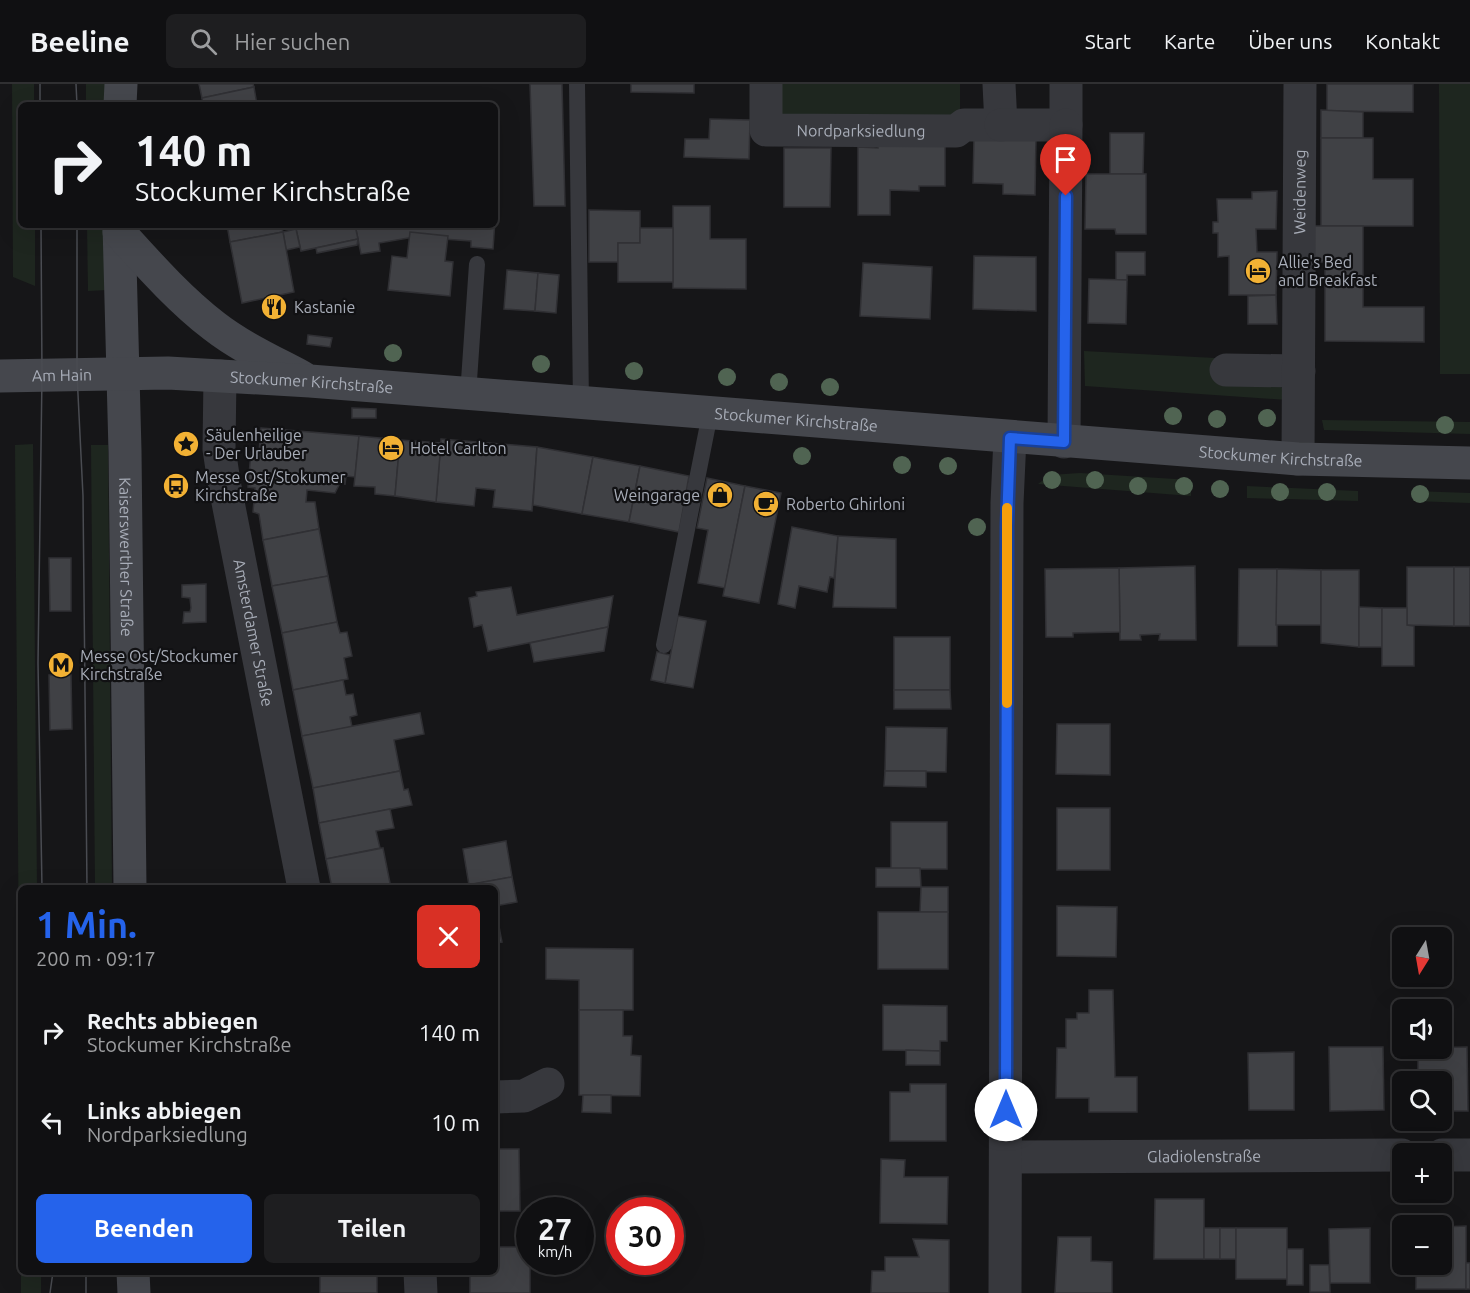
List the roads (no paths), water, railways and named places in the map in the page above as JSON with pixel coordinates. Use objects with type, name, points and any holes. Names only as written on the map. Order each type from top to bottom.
[{"type":"street","points":[[120,84],[120,102]]},
{"type":"street","name":"Nordparksiedlung","points":[[766,84],[766,130],[956,131],[964,125],[1066,125]]},
{"type":"street","points":[[999,84],[1001,124]]},
{"type":"street","points":[[1064,442],[1066,84]]},
{"type":"street","name":"Weidenweg","points":[[1298,459],[1300,84]]},
{"type":"street","points":[[119,229],[167,283],[214,326],[310,381]]},
{"type":"street","name":"Kaiserswerther Straße","points":[[119,229],[123,373],[129,885]]},
{"type":"street","points":[[209,375],[229,359],[260,354]]},
{"type":"street","points":[[1226,370],[1299,371]]},
{"type":"street","name":"Stockumer Kirchstraße","points":[[123,373],[310,381],[1298,459],[1470,463]]},
{"type":"street","name":"Am Hain","points":[[0,376],[123,373]]},
{"type":"street","name":"Amsterdamer Straße","points":[[209,375],[224,482],[303,885]]},
{"type":"street","points":[[1005,1293],[1007,527],[1010,438]]},
{"type":"street","points":[[498,1097],[524,1096],[548,1084]]},
{"type":"street","name":"Gladiolenstraße","points":[[1006,1157],[1392,1155]]},
{"type":"street","points":[[1452,1155],[1470,1155]]},
{"type":"street","points":[[134,1275],[134,1293]]},
{"type":"street","points":[[420,1275],[421,1293]]},
{"type":"lane","points":[[577,84],[582,404]]},
{"type":"lane","points":[[468,395],[477,264]]},
{"type":"lane","points":[[664,645],[710,414]]},
{"type":"tram line","points":[[40,84],[40,102]]},
{"type":"tram line","points":[[76,84],[77,102]]},
{"type":"tram line","points":[[41,228],[42,375],[38,663],[42,885]]},
{"type":"tram line","points":[[77,228],[77,374],[83,496],[87,885]]},
{"type":"tram line","points":[[50,1293],[53,1275]]},
{"type":"tram line","points":[[86,1275],[86,1293]]},
{"type":"place","name":"Allie's Bed and Breakfast","points":[[1258,271]]},
{"type":"place","name":"Kastanie","points":[[274,307]]},
{"type":"place","name":"Säulenheilige - Der Urlauber","points":[[186,444]]},
{"type":"place","name":"Hotel Carlton","points":[[391,448]]},
{"type":"place","name":"Messe Ost/Stokumer Kirchstraße","points":[[176,486]]},
{"type":"place","name":"Weingarage","points":[[720,495]]},
{"type":"place","name":"Roberto Ghirloni","points":[[766,504]]},
{"type":"place","name":"Messe Ost/Stockumer Kirchstraße","points":[[61,665]]}]
